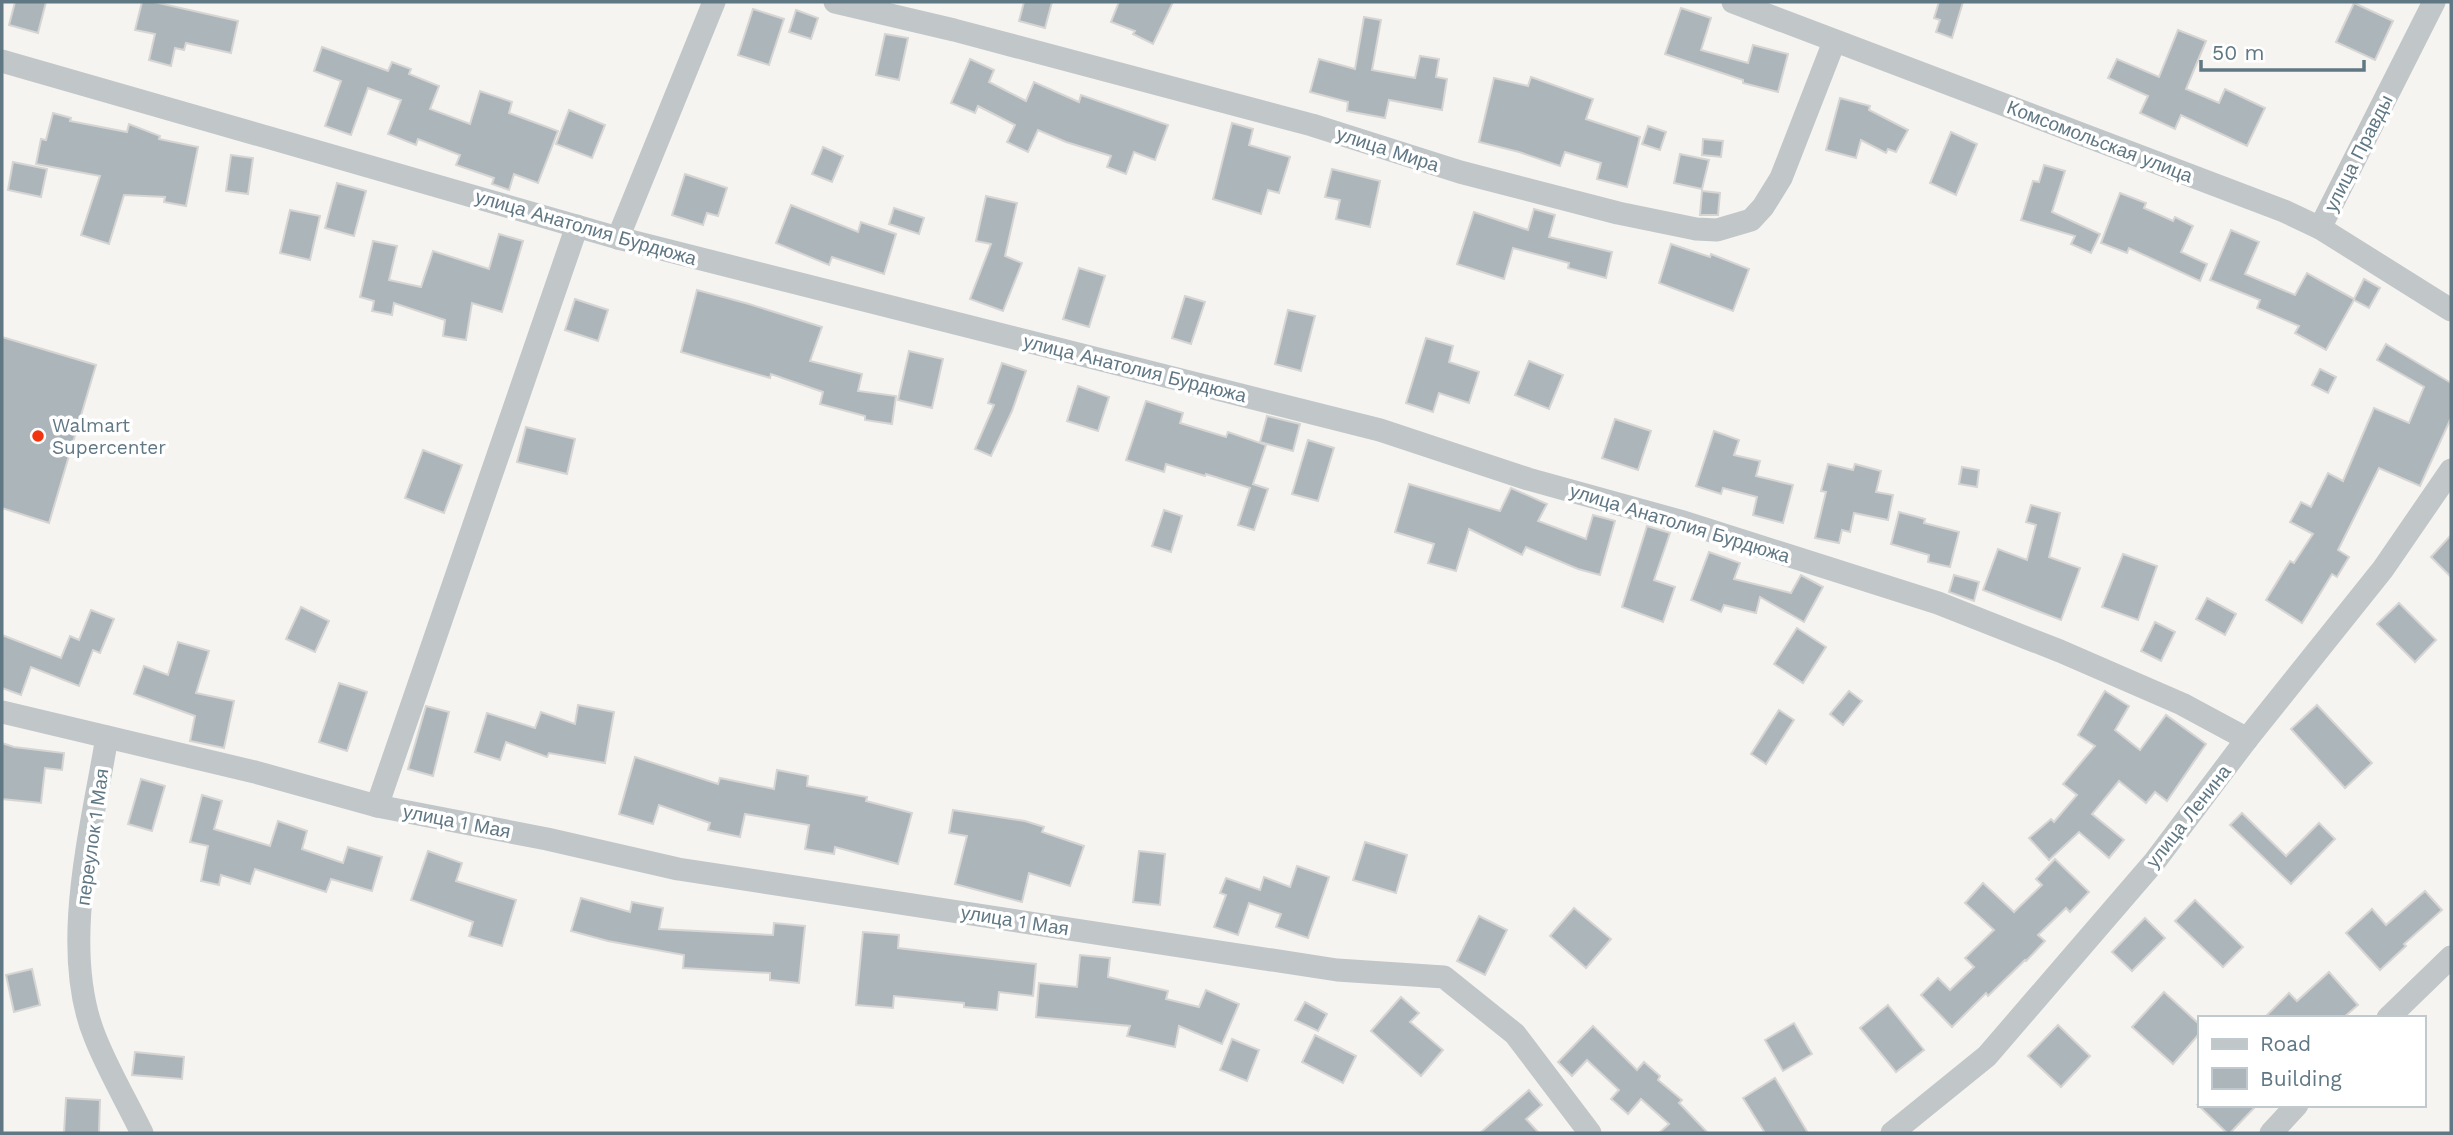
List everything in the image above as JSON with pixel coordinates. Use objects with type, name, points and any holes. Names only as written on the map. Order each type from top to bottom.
[{"type":"street","points":[[618,238],[714,2]]},
{"type":"street","name":"улица Мира","points":[[835,2],[954,30],[1312,125],[1473,175],[1618,213],[1696,229],[1717,230],[1751,220],[1763,207],[1781,178],[1835,42]]},
{"type":"street","name":"Комсомольская улица","points":[[1733,2],[2284,211],[2320,228],[2451,310]]},
{"type":"street","name":"улица Правды","points":[[2320,228],[2434,2]]},
{"type":"street","name":"улица Анатолия Бурдюжа","points":[[2,61],[618,238],[1380,430],[1528,479],[1680,521],[1938,603],[2060,651],[2182,704],[2247,739]]},
{"type":"street","name":"улица 1 Мая","points":[[377,806],[577,226]]},
{"type":"street","name":"улица Ленина","points":[[1892,1133],[1987,1056],[2155,861],[2247,739],[2383,569],[2451,470]]},
{"type":"street","name":"улица 1 Мая","points":[[2,712],[255,772],[377,806],[547,838],[678,869],[1337,970],[1444,977],[1515,1034],[1590,1133]]},
{"type":"street","name":"переулок 1 Мая","points":[[107,737],[80,901],[80,979],[94,1036],[142,1133]]},
{"type":"street","points":[[2390,1016],[2451,957]]},
{"type":"street","points":[[2271,1133],[2295,1107]]},
{"type":"building","points":[[15,2],[46,2],[38,33],[9,25]]},
{"type":"building","points":[[142,2],[154,2],[238,21],[231,53],[186,43],[184,50],[175,48],[171,66],[149,60],[155,34],[135,30]]},
{"type":"building","points":[[1024,2],[1052,2],[1045,28],[1019,21]]},
{"type":"building","points":[[1119,2],[1173,2],[1153,44],[1133,34],[1135,31],[1111,22]]},
{"type":"building","points":[[1939,2],[1963,2],[1952,38],[1936,32],[1940,20],[1934,18]]},
{"type":"building","points":[[2354,3],[2393,21],[2375,60],[2336,42]]},
{"type":"building","points":[[1681,8],[1711,18],[1701,50],[1748,63],[1753,45],[1788,54],[1778,92],[1743,83],[1743,80],[1665,54]]},
{"type":"building","points":[[753,9],[784,19],[769,65],[738,55]]},
{"type":"building","points":[[796,10],[818,18],[811,39],[789,32]]},
{"type":"building","points":[[1364,17],[1381,20],[1372,70],[1415,78],[1420,56],[1439,59],[1436,77],[1447,79],[1442,110],[1389,100],[1385,118],[1347,111],[1348,102],[1310,92],[1319,59],[1355,69]]},
{"type":"building","points":[[2178,30],[2206,41],[2186,89],[2219,103],[2225,89],[2265,108],[2247,146],[2181,115],[2175,129],[2140,113],[2148,96],[2108,78],[2117,59],[2159,77]]},
{"type":"building","points":[[885,34],[908,38],[899,80],[876,75]]},
{"type":"building","points":[[322,47],[388,71],[392,62],[411,69],[409,74],[439,86],[430,109],[470,124],[480,91],[512,102],[509,113],[558,131],[538,183],[514,174],[509,190],[492,184],[494,178],[456,165],[460,155],[418,139],[416,145],[388,134],[401,100],[368,88],[351,135],[325,126],[341,81],[314,71]]},
{"type":"building","points":[[970,59],[994,70],[989,82],[1026,101],[1034,82],[1079,102],[1081,95],[1168,125],[1155,160],[1134,152],[1126,174],[1107,167],[1111,156],[1038,130],[1028,152],[1007,142],[1015,125],[978,106],[975,113],[951,103]]},
{"type":"building","points":[[1531,77],[1593,99],[1586,119],[1640,137],[1627,187],[1597,179],[1601,163],[1565,152],[1560,166],[1479,142],[1494,78],[1528,86]]},
{"type":"building","points":[[1840,98],[1870,106],[1869,110],[1908,130],[1896,152],[1888,149],[1886,153],[1861,140],[1856,158],[1826,150]]},
{"type":"building","points":[[569,110],[605,125],[592,158],[556,144]]},
{"type":"building","points":[[53,113],[71,118],[70,121],[127,132],[129,124],[160,136],[159,139],[198,147],[186,206],[164,202],[165,197],[124,195],[109,244],[81,235],[100,176],[36,164],[41,139],[46,140]]},
{"type":"building","points":[[1232,123],[1253,129],[1249,145],[1290,157],[1279,193],[1268,190],[1261,214],[1213,199]]},
{"type":"building","points":[[1648,126],[1666,132],[1660,150],[1642,144]]},
{"type":"building","points":[[1951,132],[1977,144],[1956,195],[1930,183]]},
{"type":"building","points":[[1703,139],[1723,141],[1721,157],[1702,155]]},
{"type":"building","points":[[823,147],[843,156],[832,182],[812,174]]},
{"type":"building","points":[[1680,154],[1709,160],[1702,189],[1674,183]]},
{"type":"building","points":[[231,155],[253,158],[248,194],[226,191]]},
{"type":"building","points":[[13,162],[47,169],[41,197],[8,190]]},
{"type":"building","points":[[2044,165],[2065,171],[2052,212],[2100,234],[2091,253],[2071,244],[2075,236],[2021,220],[2033,181],[2039,182]]},
{"type":"building","points":[[1332,169],[1380,181],[1370,227],[1336,219],[1340,200],[1325,197]]},
{"type":"building","points":[[685,174],[727,188],[718,216],[707,213],[703,225],[672,215]]},
{"type":"building","points":[[337,183],[366,191],[354,236],[325,228]]},
{"type":"building","points":[[1702,191],[1720,193],[1718,215],[1700,215]]},
{"type":"building","points":[[2120,193],[2146,203],[2144,208],[2173,221],[2175,217],[2193,226],[2181,252],[2207,264],[2200,281],[2129,248],[2127,253],[2101,243]]},
{"type":"building","points":[[986,196],[1017,203],[1005,256],[1022,263],[1003,311],[970,299],[991,244],[976,241]]},
{"type":"building","points":[[791,205],[858,232],[861,222],[896,234],[884,274],[832,257],[829,265],[776,243]]},
{"type":"building","points":[[894,208],[924,218],[919,234],[889,224]]},
{"type":"building","points":[[1534,209],[1555,215],[1549,237],[1612,252],[1606,278],[1568,268],[1569,263],[1513,248],[1504,279],[1457,264],[1474,212],[1528,230]]},
{"type":"building","points":[[290,210],[320,216],[310,260],[280,253]]},
{"type":"building","points":[[2231,230],[2259,242],[2245,274],[2295,295],[2307,273],[2354,299],[2364,279],[2380,288],[2369,308],[2354,300],[2326,350],[2295,333],[2299,326],[2257,308],[2260,300],[2210,280]]},
{"type":"building","points":[[499,234],[523,241],[502,312],[472,303],[466,340],[443,336],[445,320],[394,303],[392,315],[372,311],[374,301],[360,297],[373,241],[397,246],[389,280],[421,287],[433,251],[489,269]]},
{"type":"building","points":[[1671,244],[1710,257],[1711,254],[1749,269],[1733,311],[1659,283]]},
{"type":"building","points":[[1079,268],[1105,276],[1089,327],[1063,319]]},
{"type":"building","points":[[697,290],[822,327],[810,361],[862,374],[858,391],[896,396],[892,424],[865,420],[865,416],[820,404],[823,392],[771,374],[770,378],[681,352]]},
{"type":"building","points":[[1185,296],[1205,302],[1191,344],[1172,338]]},
{"type":"building","points":[[575,299],[608,310],[598,341],[565,330]]},
{"type":"building","points":[[1288,310],[1315,316],[1301,371],[1275,364]]},
{"type":"building","name":"Walmart Supercenter","points":[[2,337],[96,365],[49,523],[2,508]]},
{"type":"building","points":[[1426,338],[1453,346],[1449,362],[1479,372],[1469,403],[1439,393],[1433,412],[1406,403]]},
{"type":"building","points":[[2386,344],[2451,383],[2451,418],[2420,486],[2379,468],[2338,550],[2349,557],[2337,577],[2332,574],[2302,623],[2266,600],[2290,561],[2294,563],[2313,534],[2290,522],[2301,502],[2311,507],[2328,473],[2343,481],[2374,408],[2409,423],[2424,387],[2377,360]]},
{"type":"building","points":[[909,351],[943,359],[932,408],[898,400]]},
{"type":"building","points":[[1529,361],[1563,375],[1549,409],[1515,395]]},
{"type":"building","points":[[1002,363],[1026,371],[1012,411],[991,456],[975,449],[994,405],[988,403]]},
{"type":"building","points":[[2320,369],[2336,377],[2328,393],[2312,385]]},
{"type":"building","points":[[1078,386],[1109,397],[1098,431],[1067,421]]},
{"type":"building","points":[[1146,401],[1183,413],[1180,423],[1226,437],[1228,432],[1266,445],[1253,484],[1268,489],[1254,530],[1238,525],[1250,488],[1166,464],[1164,472],[1126,460]]},
{"type":"building","points":[[1267,416],[1300,424],[1293,451],[1260,442]]},
{"type":"building","points":[[1615,419],[1651,431],[1638,470],[1602,458]]},
{"type":"building","points":[[526,427],[575,439],[567,474],[517,462]]},
{"type":"building","points":[[1714,431],[1739,440],[1734,455],[1760,461],[1756,476],[1793,485],[1783,523],[1753,515],[1757,497],[1723,488],[1721,494],[1696,486]]},
{"type":"building","points":[[1308,440],[1334,448],[1318,501],[1292,494]]},
{"type":"building","points":[[423,450],[462,465],[444,513],[405,498]]},
{"type":"building","points":[[1828,464],[1853,470],[1855,464],[1881,471],[1876,492],[1893,495],[1888,520],[1854,513],[1850,532],[1842,530],[1839,543],[1815,538],[1826,492],[1821,491]]},
{"type":"building","points":[[1962,467],[1979,470],[1977,487],[1959,484]]},
{"type":"building","points":[[1409,484],[1500,511],[1511,488],[1547,504],[1538,521],[1586,539],[1593,515],[1615,521],[1600,575],[1578,569],[1526,547],[1522,555],[1469,529],[1456,571],[1428,563],[1434,544],[1395,532]]},
{"type":"building","points":[[2031,505],[2060,513],[2049,557],[2080,568],[2061,620],[1983,590],[1998,549],[2027,560],[2036,525],[2026,522]]},
{"type":"building","points":[[1164,510],[1182,516],[1171,552],[1152,546]]},
{"type":"building","points":[[1899,512],[1925,519],[1924,523],[1959,532],[1950,567],[1928,562],[1929,555],[1891,544]]},
{"type":"building","points":[[1647,526],[1670,533],[1654,580],[1675,587],[1663,622],[1622,607]]},
{"type":"building","points":[[2451,535],[2451,577],[2431,557]]},
{"type":"building","points":[[1709,552],[1740,563],[1734,579],[1791,593],[1801,575],[1823,587],[1804,622],[1760,597],[1756,613],[1724,605],[1721,612],[1691,600]]},
{"type":"building","points":[[2123,554],[2157,566],[2138,620],[2102,607]]},
{"type":"building","points":[[1954,575],[1979,582],[1974,601],[1949,592]]},
{"type":"building","points":[[2207,598],[2236,614],[2225,635],[2196,619]]},
{"type":"building","points":[[2399,603],[2436,640],[2415,662],[2377,624]]},
{"type":"building","points":[[301,607],[329,621],[315,652],[286,639]]},
{"type":"building","points":[[91,610],[114,619],[100,653],[93,650],[79,686],[31,667],[21,695],[2,688],[2,635],[61,658],[70,636],[79,640]]},
{"type":"building","points":[[2155,622],[2175,632],[2161,661],[2141,651]]},
{"type":"building","points":[[1797,628],[1826,647],[1803,683],[1774,664]]},
{"type":"building","points":[[178,642],[209,651],[196,693],[234,701],[224,748],[190,741],[195,716],[134,694],[144,666],[168,675]]},
{"type":"building","points":[[339,683],[367,692],[347,751],[319,742]]},
{"type":"building","points":[[1849,691],[1862,701],[1843,725],[1830,714]]},
{"type":"building","points":[[2105,691],[2129,706],[2115,730],[2140,750],[2166,715],[2206,744],[2167,801],[2155,792],[2146,803],[2119,781],[2092,814],[2124,840],[2109,858],[2079,832],[2049,860],[2029,838],[2051,819],[2054,822],[2077,795],[2063,784],[2095,746],[2078,735]]},
{"type":"building","points":[[578,705],[614,712],[605,763],[549,753],[547,757],[506,742],[500,760],[475,752],[487,713],[535,728],[541,712],[575,724]]},
{"type":"building","points":[[2317,705],[2372,763],[2345,788],[2291,729]]},
{"type":"building","points":[[426,706],[449,712],[433,776],[408,769]]},
{"type":"building","points":[[1779,710],[1794,720],[1766,764],[1751,754]]},
{"type":"building","points":[[2,743],[64,753],[62,770],[45,768],[41,803],[2,799]]},
{"type":"building","points":[[635,757],[718,784],[720,778],[774,789],[777,770],[808,776],[807,786],[867,797],[866,801],[912,813],[898,864],[835,847],[834,854],[805,849],[809,825],[745,814],[740,837],[708,830],[710,823],[659,805],[653,824],[619,814]]},
{"type":"building","points":[[141,779],[165,786],[152,831],[128,824]]},
{"type":"building","points":[[202,795],[222,801],[214,829],[270,846],[278,821],[307,831],[302,849],[343,863],[348,847],[382,857],[372,891],[331,879],[326,892],[255,869],[250,884],[221,875],[219,885],[201,881],[208,846],[190,842]]},
{"type":"building","points":[[953,810],[1025,821],[1044,827],[1042,832],[1084,846],[1070,886],[1029,873],[1022,902],[955,884],[967,836],[949,833]]},
{"type":"building","points":[[2242,813],[2286,856],[2319,823],[2335,839],[2291,884],[2230,825]]},
{"type":"building","points":[[1365,842],[1407,855],[1396,893],[1353,880]]},
{"type":"building","points":[[428,851],[462,863],[456,881],[516,900],[502,946],[469,936],[473,922],[411,900]]},
{"type":"building","points":[[1139,851],[1165,854],[1160,905],[1133,902]]},
{"type":"building","points":[[2055,859],[2089,892],[2070,912],[2066,908],[2038,935],[2045,941],[1952,1027],[1921,995],[1938,978],[1950,990],[1974,967],[1965,958],[1994,930],[1965,903],[1983,883],[2014,912],[2042,885],[2036,879]]},
{"type":"building","points":[[1297,866],[1329,877],[1308,938],[1276,927],[1281,914],[1249,903],[1238,935],[1214,927],[1226,895],[1220,893],[1226,878],[1260,890],[1264,877],[1290,887]]},
{"type":"building","points":[[2425,891],[2442,910],[2380,970],[2346,933],[2372,909],[2386,925]]},
{"type":"building","points":[[581,898],[630,912],[632,902],[663,908],[659,929],[773,935],[774,923],[805,926],[799,983],[770,980],[770,973],[683,968],[684,955],[571,931]]},
{"type":"building","points":[[2195,900],[2243,947],[2223,967],[2175,921]]},
{"type":"building","points":[[1574,908],[1611,939],[1586,968],[1550,936]]},
{"type":"building","points":[[1479,916],[1507,930],[1485,975],[1457,961]]},
{"type":"building","points":[[2145,918],[2165,938],[2132,971],[2112,952]]},
{"type":"building","points":[[863,932],[899,935],[898,948],[1036,964],[1033,996],[999,992],[997,1010],[964,1007],[964,1003],[894,996],[893,1008],[856,1005]]},
{"type":"building","points":[[1080,955],[1110,958],[1108,977],[1168,991],[1166,999],[1199,1007],[1206,990],[1239,1004],[1222,1044],[1179,1026],[1175,1047],[1127,1036],[1130,1026],[1036,1017],[1039,983],[1077,987]]},
{"type":"building","points":[[32,969],[40,1005],[14,1012],[6,975]]},
{"type":"building","points":[[2329,972],[2358,1005],[2345,1016],[2266,1016],[2289,993],[2297,1001]]},
{"type":"building","points":[[2164,992],[2198,1023],[2198,1035],[2173,1064],[2132,1027]]},
{"type":"building","points":[[1401,997],[1419,1013],[1410,1022],[1443,1050],[1421,1076],[1371,1031]]},
{"type":"building","points":[[1305,1002],[1327,1014],[1318,1031],[1295,1020]]},
{"type":"building","points":[[1888,1005],[1924,1050],[1896,1072],[1860,1028]]},
{"type":"building","points":[[1794,1023],[1812,1054],[1783,1071],[1765,1040]]},
{"type":"building","points":[[2058,1025],[2090,1056],[2061,1087],[2028,1056]]},
{"type":"building","points":[[1593,1026],[1637,1070],[1644,1062],[1660,1076],[1658,1080],[1682,1100],[1679,1103],[1708,1133],[1659,1133],[1669,1124],[1641,1099],[1628,1114],[1611,1099],[1619,1090],[1587,1060],[1572,1076],[1558,1062]]},
{"type":"building","points":[[1315,1035],[1356,1056],[1343,1083],[1302,1062]]},
{"type":"building","points":[[1232,1039],[1259,1050],[1247,1081],[1220,1070]]},
{"type":"building","points":[[135,1052],[184,1057],[182,1079],[132,1075]]},
{"type":"building","points":[[1775,1078],[1808,1133],[1765,1133],[1743,1098]]},
{"type":"building","points":[[1529,1090],[1542,1105],[1526,1119],[1539,1133],[1480,1133]]},
{"type":"building","points":[[66,1098],[100,1100],[99,1133],[64,1133]]},
{"type":"building","points":[[2200,1107],[2255,1107],[2230,1133]]},
{"type":"place","name":"Walmart Supercenter","points":[[38,436]]}]
